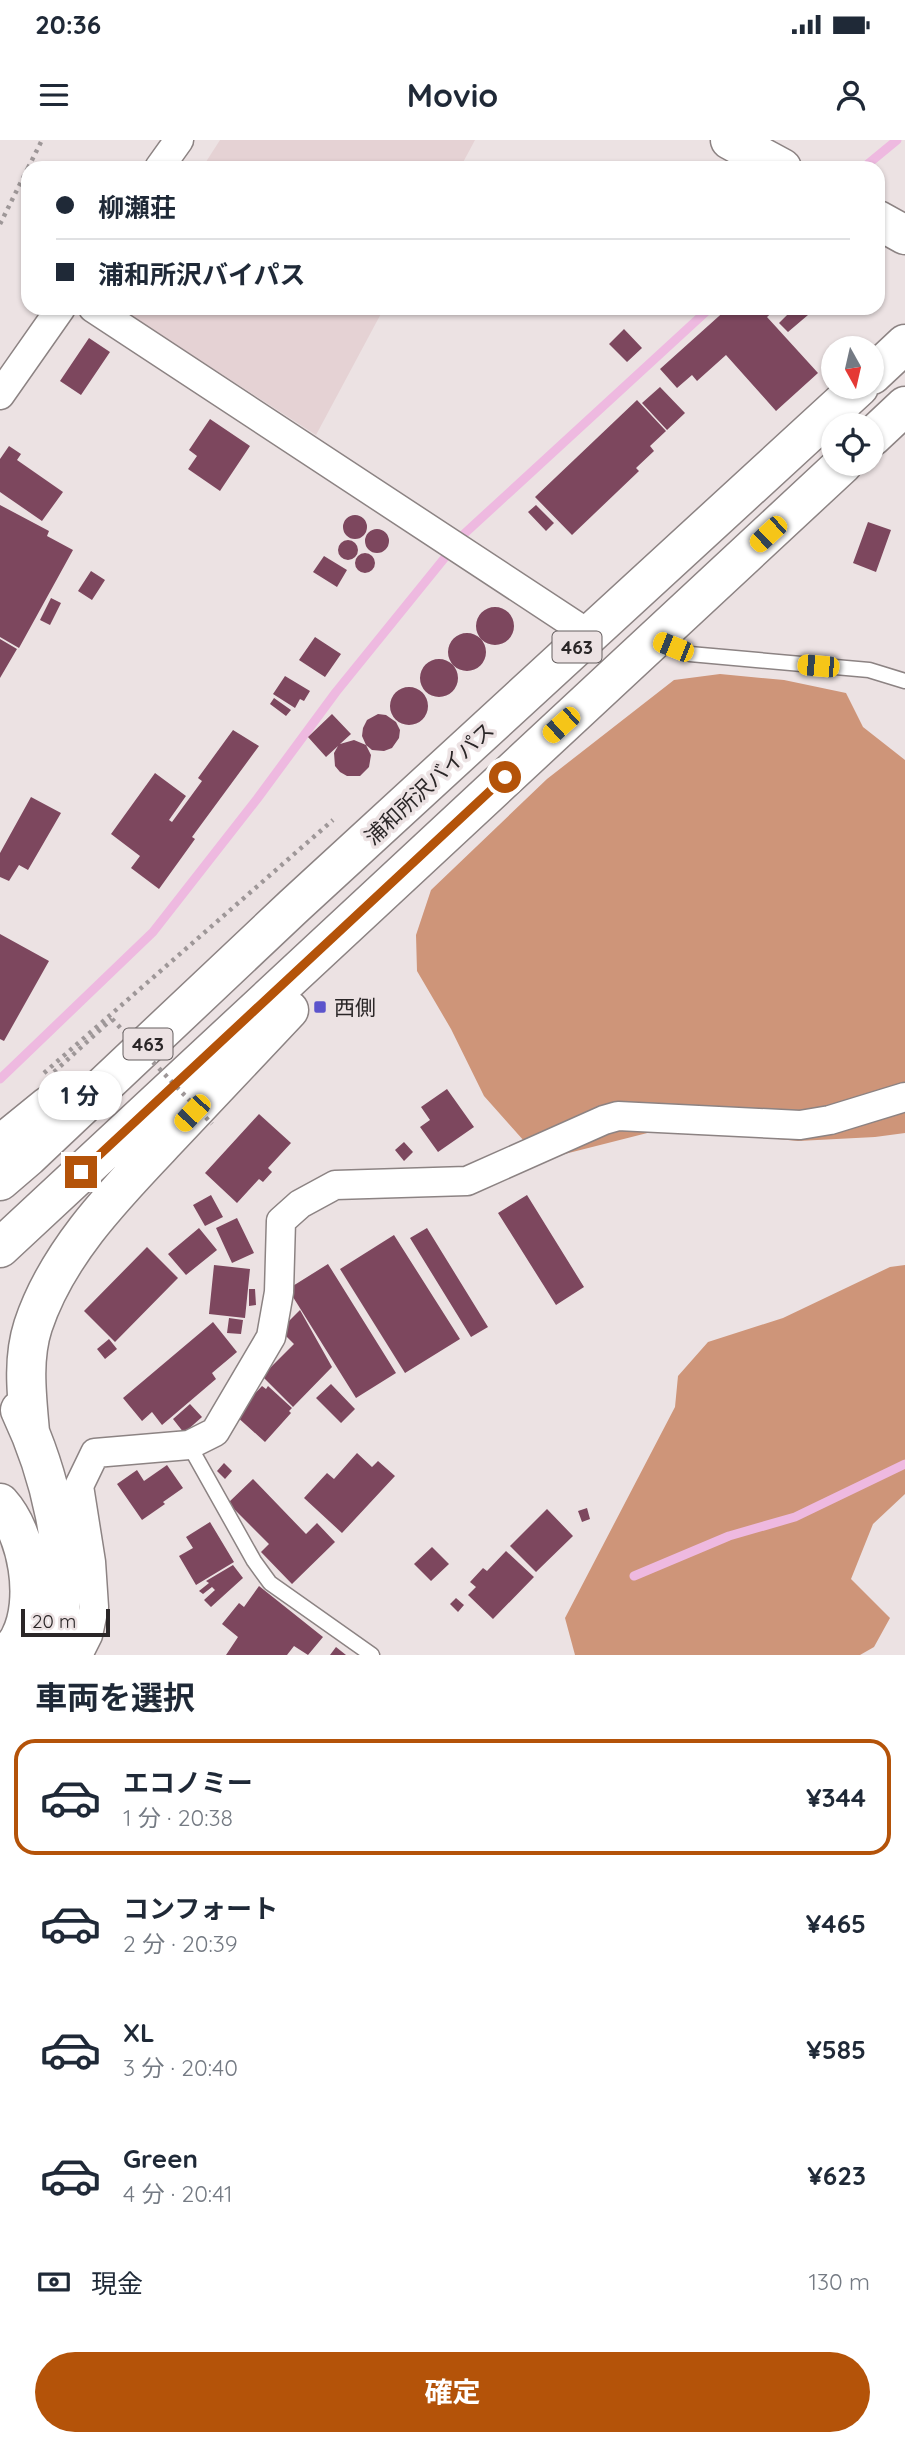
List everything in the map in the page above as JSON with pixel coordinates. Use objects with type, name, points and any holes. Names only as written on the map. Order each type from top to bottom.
[{"type":"main road","points":[[730,140],[769,161]]},
{"type":"main road","points":[[885,224],[905,235]]},
{"type":"main road","points":[[884,364],[905,344]]},
{"type":"main road","name":"浦和所沢バイパス","points":[[0,1181],[294,906],[846,399]]},
{"type":"main road","points":[[884,426],[905,406]]},
{"type":"main road","name":"463","points":[[0,1248],[830,476]]},
{"type":"main road","points":[[30,1432],[26,1361],[32,1328],[47,1291],[72,1250],[117,1193],[400,893],[486,794]]},
{"type":"main road","points":[[0,1145],[220,962],[294,906]]},
{"type":"main road","points":[[0,1376],[14,1397],[30,1432],[56,1522],[62,1578],[58,1626],[48,1655]]},
{"type":"main road","points":[[0,1503],[8,1511],[24,1545],[31,1594],[21,1637],[7,1655]]},
{"type":"street","points":[[164,161],[179,140]]},
{"type":"street","points":[[0,395],[56,315]]},
{"type":"street","points":[[104,315],[590,635]]},
{"type":"street","points":[[91,1648],[91,1562],[79,1486],[95,1453],[189,1445],[215,1432],[271,1336],[279,1292],[281,1221],[300,1204],[335,1185],[467,1181],[618,1116],[800,1125],[830,1120],[905,1097]]},
{"type":"lane","points":[[655,640],[690,654],[869,670],[905,681]]},
{"type":"lane","points":[[189,1445],[254,1561],[270,1583],[372,1655]]},
{"type":"path","points":[[32,161],[42,140]]},
{"type":"path","points":[[0,224],[21,182]]},
{"type":"path","points":[[42,1074],[335,818]]},
{"type":"path","points":[[42,1083],[112,1019],[212,1124]]},
{"type":"shaded area","points":[[220,140],[475,140],[464,161],[206,161]]},
{"type":"shaded area","points":[[130,315],[380,315],[316,435]]},
{"type":"shaded area","points":[[720,674],[784,680],[846,693],[863,727],[905,760],[905,1133],[798,1141],[667,1128],[541,1160],[484,1096],[451,1029],[417,971],[416,935],[431,890],[547,779],[674,680]]},
{"type":"shaded area","points":[[905,1265],[905,1494],[873,1524],[851,1579],[890,1618],[874,1647],[860,1655],[575,1655],[565,1618],[675,1407],[678,1376],[708,1342],[783,1318],[890,1267]]},
{"type":"building","points":[[720,315],[769,315],[767,317],[818,373],[776,411],[726,355],[697,381],[692,375],[677,388],[660,369]]},
{"type":"building","points":[[787,315],[808,315],[788,332],[779,323]]},
{"type":"building","points":[[624,329],[642,348],[627,362],[609,344]]},
{"type":"building","points":[[89,338],[110,352],[81,395],[60,381]]},
{"type":"building","points":[[660,387],[685,413],[667,430],[642,403]]},
{"type":"building","points":[[637,400],[666,431],[650,446],[654,451],[636,468],[639,471],[572,535],[535,497]]},
{"type":"building","points":[[210,419],[250,446],[220,491],[188,469],[197,456],[189,450]]},
{"type":"building","points":[[9,446],[21,454],[17,460],[63,492],[42,521],[0,492],[0,459]]},
{"type":"building","points":[[0,505],[49,531],[47,536],[73,550],[19,648],[0,637]]},
{"type":"building","points":[[536,505],[554,523],[546,531],[528,512]]},
{"type":"building","points":[[355,515],[366,522],[367,527],[360,538],[355,539],[344,532],[343,527],[350,516]]},
{"type":"building","points":[[868,522],[891,530],[876,572],[853,563]]},
{"type":"building","points":[[377,529],[388,536],[389,541],[382,552],[377,553],[366,546],[365,541],[372,530]]},
{"type":"building","points":[[344,540],[352,540],[358,550],[352,560],[344,560],[338,554],[338,546]]},
{"type":"building","points":[[361,553],[369,553],[375,563],[369,573],[361,573],[355,567],[355,559]]},
{"type":"building","points":[[324,556],[347,570],[337,587],[313,572]]},
{"type":"building","points":[[91,571],[105,580],[92,600],[78,591]]},
{"type":"building","points":[[51,598],[61,603],[50,625],[40,620]]},
{"type":"building","points":[[495,607],[508,613],[514,626],[508,639],[495,645],[482,639],[476,626],[482,613]]},
{"type":"building","points":[[467,633],[480,639],[486,652],[480,665],[467,671],[454,665],[448,652],[454,639]]},
{"type":"building","points":[[315,637],[341,654],[325,677],[299,660]]},
{"type":"building","points":[[0,639],[17,649],[0,678]]},
{"type":"building","points":[[439,659],[452,665],[458,678],[452,691],[439,697],[426,691],[420,678],[426,665]]},
{"type":"building","points":[[285,676],[310,691],[304,701],[300,699],[295,708],[273,694]]},
{"type":"building","points":[[409,687],[422,693],[428,706],[422,719],[409,725],[396,719],[390,706],[396,693]]},
{"type":"building","points":[[274,698],[291,710],[286,716],[270,704]]},
{"type":"building","points":[[332,714],[351,734],[340,744],[354,740],[366,745],[371,755],[369,767],[360,776],[347,776],[335,766],[334,753],[338,746],[326,757],[308,737]]},
{"type":"building","points":[[378,714],[386,715],[396,722],[400,730],[399,738],[392,748],[384,751],[372,750],[362,736],[367,720]]},
{"type":"building","points":[[233,730],[259,746],[192,837],[195,839],[159,889],[131,868],[140,856],[111,834],[155,773],[186,796],[169,820],[172,822],[202,781],[198,778]]},
{"type":"building","points":[[31,797],[61,813],[28,870],[19,865],[9,881],[0,877],[0,853]]},
{"type":"building","points":[[0,934],[49,961],[4,1041],[0,1039]]},
{"type":"building","points":[[447,1089],[474,1127],[438,1152],[420,1127],[430,1120],[421,1107]]},
{"type":"building","points":[[259,1114],[291,1143],[268,1168],[272,1172],[263,1182],[259,1179],[237,1203],[205,1173]]},
{"type":"building","points":[[404,1142],[413,1152],[404,1161],[395,1150]]},
{"type":"building","points":[[211,1195],[223,1217],[205,1226],[193,1205]]},
{"type":"building","points":[[527,1195],[584,1287],[556,1305],[498,1213]]},
{"type":"building","points":[[237,1218],[254,1253],[232,1263],[216,1228]]},
{"type":"building","points":[[199,1228],[217,1250],[186,1275],[168,1254]]},
{"type":"building","points":[[427,1228],[488,1327],[471,1337],[410,1238]]},
{"type":"building","points":[[394,1235],[460,1339],[405,1373],[340,1269]]},
{"type":"building","points":[[147,1247],[178,1278],[115,1342],[84,1311]]},
{"type":"building","points":[[328,1264],[396,1373],[356,1398],[288,1289]]},
{"type":"building","points":[[214,1265],[250,1269],[245,1318],[209,1314]]},
{"type":"building","points":[[249,1289],[255,1289],[256,1305],[249,1306]]},
{"type":"building","points":[[300,1310],[332,1367],[293,1407],[262,1376],[294,1344],[280,1330]]},
{"type":"building","points":[[229,1318],[243,1320],[241,1334],[227,1333]]},
{"type":"building","points":[[213,1322],[237,1352],[212,1373],[216,1379],[162,1425],[152,1412],[142,1421],[123,1398]]},
{"type":"building","points":[[109,1339],[117,1349],[105,1359],[97,1349]]},
{"type":"building","points":[[331,1384],[355,1409],[341,1423],[316,1398]]},
{"type":"building","points":[[262,1386],[266,1389],[268,1386],[292,1408],[289,1411],[291,1413],[265,1442],[235,1415]]},
{"type":"building","points":[[190,1404],[202,1417],[184,1433],[173,1419]]},
{"type":"building","points":[[357,1453],[372,1467],[378,1461],[395,1476],[342,1533],[304,1498],[327,1473],[334,1479]]},
{"type":"building","points":[[224,1463],[232,1471],[225,1479],[217,1471]]},
{"type":"building","points":[[167,1465],[183,1488],[142,1520],[117,1484],[137,1470],[144,1481]]},
{"type":"building","points":[[253,1479],[306,1534],[317,1523],[335,1542],[292,1584],[261,1552],[269,1544],[228,1503]]},
{"type":"building","points":[[587,1508],[590,1519],[582,1522],[578,1511]]},
{"type":"building","points":[[547,1509],[573,1536],[536,1572],[510,1546]]},
{"type":"building","points":[[210,1522],[234,1562],[196,1585],[179,1556],[193,1548],[186,1537]]},
{"type":"building","points":[[432,1547],[449,1564],[431,1581],[414,1564]]},
{"type":"building","points":[[506,1551],[534,1577],[493,1619],[468,1595],[476,1587],[470,1582],[483,1568],[487,1571]]},
{"type":"building","points":[[233,1565],[243,1578],[211,1607],[204,1600],[215,1590],[212,1587],[203,1594],[199,1591],[209,1583],[206,1581]]},
{"type":"building","points":[[259,1586],[323,1637],[308,1655],[294,1646],[287,1655],[226,1655],[238,1637],[222,1624],[239,1603],[244,1607]]},
{"type":"building","points":[[456,1598],[464,1605],[458,1612],[450,1604]]},
{"type":"building","points":[[336,1647],[346,1655],[330,1655]]},
{"type":"waterway","points":[[872,161],[897,140]]},
{"type":"waterway","points":[[0,1079],[153,932],[336,692],[464,534],[702,315]]},
{"type":"waterway","points":[[634,1576],[729,1536],[795,1517],[905,1464]]},
{"type":"place","name":"西側","points":[[320,1007]]},
{"type":"route","points":[[81,1172],[505,777]]}]
